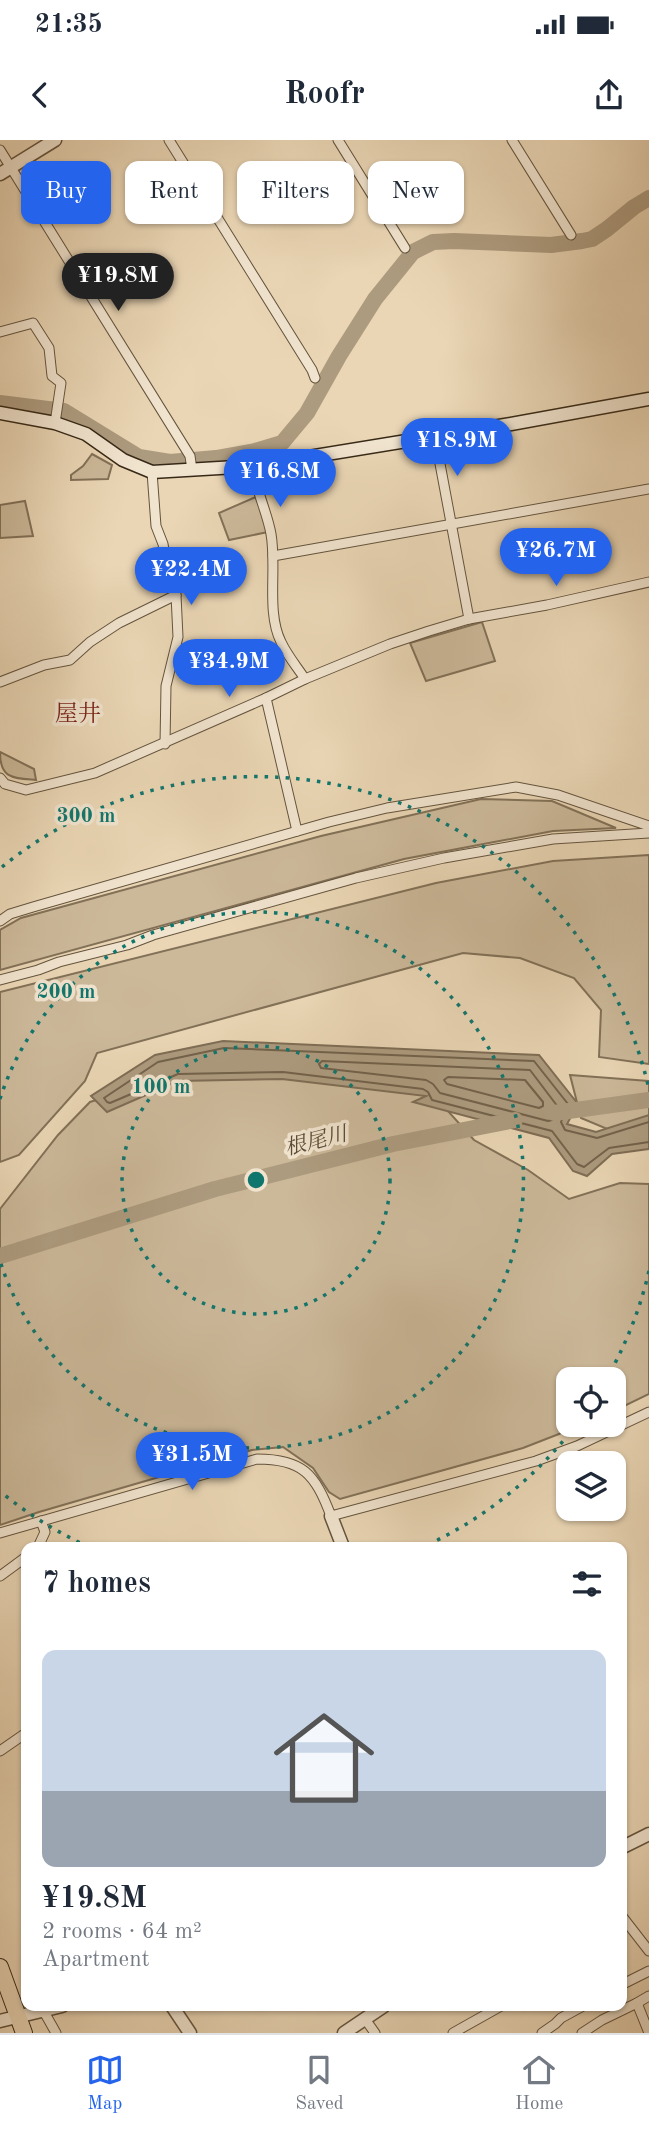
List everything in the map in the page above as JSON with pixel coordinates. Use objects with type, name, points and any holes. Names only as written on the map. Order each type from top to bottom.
[{"type":"highway","points":[[0,1967],[11,2022]]},
{"type":"highway","points":[[0,1990],[11,2022],[24,2033]]},
{"type":"main road","points":[[5,170],[55,140]]},
{"type":"main road","points":[[0,413],[56,416],[123,460],[152,472],[253,466],[649,399]]},
{"type":"main road","points":[[331,1516],[341,1542]]},
{"type":"main road","points":[[627,1845],[649,1834]]},
{"type":"main road","points":[[11,2022],[40,2011]]},
{"type":"main road","points":[[175,2011],[190,2033]]},
{"type":"main road","points":[[344,2033],[377,2011]]},
{"type":"street","points":[[169,140],[315,378]]},
{"type":"street","points":[[338,140],[405,248]]},
{"type":"street","points":[[512,140],[571,235]]},
{"type":"street","points":[[0,150],[5,170],[190,456],[192,470]]},
{"type":"street","points":[[0,332],[33,323],[49,348],[52,376],[61,383],[56,416]]},
{"type":"street","points":[[435,437],[469,619]]},
{"type":"street","points":[[253,466],[271,533],[274,615],[280,641],[305,679]]},
{"type":"street","points":[[152,472],[156,526],[176,594],[178,637],[166,685],[164,744]]},
{"type":"street","points":[[273,556],[649,489]]},
{"type":"street","points":[[0,778],[5,784],[26,790],[95,773],[390,644],[469,619],[649,582]]},
{"type":"street","points":[[0,682],[44,665],[70,660],[90,642],[119,623],[176,594]]},
{"type":"street","points":[[266,698],[298,831]]},
{"type":"street","points":[[3,917],[298,831],[387,808],[516,787],[558,795],[649,826]]},
{"type":"street","points":[[0,980],[356,878],[553,839],[649,833]]},
{"type":"street","points":[[0,1534],[257,1459],[277,1459],[309,1474],[321,1489],[331,1516],[536,1461],[577,1446],[649,1412]]},
{"type":"street","points":[[40,1542],[45,1532],[41,1521]]},
{"type":"street","points":[[0,1576],[21,1561]]},
{"type":"street","points":[[0,1751],[21,1736]]},
{"type":"street","points":[[627,1923],[649,1951]]},
{"type":"street","points":[[627,1982],[649,1971]]},
{"type":"street","points":[[627,2008],[649,1996]]},
{"type":"street","points":[[637,2003],[649,2033]]},
{"type":"street","points":[[44,2011],[56,2033]]},
{"type":"street","points":[[453,2033],[492,2011]]},
{"type":"street","points":[[542,2033],[574,2011]]},
{"type":"street","points":[[582,2033],[621,2011]]},
{"type":"street","points":[[365,2019],[375,2033]]},
{"type":"shaded area","points":[[92,454],[112,465],[108,479],[71,480],[71,475],[83,466]]},
{"type":"shaded area","points":[[258,496],[268,532],[229,540],[219,513]]},
{"type":"shaded area","points":[[25,501],[33,536],[0,538],[0,505]]},
{"type":"shaded area","points":[[482,622],[495,661],[426,681],[410,643]]},
{"type":"shaded area","points":[[0,752],[34,769],[36,780],[21,779],[5,772]]},
{"type":"shaded area","points":[[481,799],[552,801],[616,828],[553,831],[404,859],[0,970],[0,930],[21,918],[321,836]]},
{"type":"shaded area","points":[[649,855],[649,1064],[599,1057],[601,1010],[574,978],[520,958],[463,953],[97,1053],[85,1081],[19,1155],[0,1162],[0,992],[436,883],[553,861]]},
{"type":"shaded area","points":[[195,1069],[420,1080],[474,1140],[528,1170],[569,1199],[620,1183],[649,1184],[649,1394],[626,1405],[626,1367],[556,1367],[556,1435],[523,1448],[340,1499],[329,1492],[313,1468],[283,1447],[252,1450],[0,1525],[0,1209],[58,1135],[90,1102]]},
{"type":"shaded area","points":[[570,1075],[649,1081],[649,1142],[643,1144],[581,1118]]},
{"type":"water","points":[[223,1041],[539,1055],[578,1104],[567,1124],[596,1132],[649,1115],[649,1149],[612,1154],[587,1176],[573,1171],[549,1138],[413,1102],[426,1096],[282,1079],[178,1081],[107,1112],[91,1096],[155,1055]]},
{"type":"waterway","points":[[0,403],[64,411],[139,457],[170,462],[216,458],[282,443],[307,413],[375,299],[413,252],[433,242],[551,245],[592,239],[649,198]]},
{"type":"waterway","name":"根尾川","points":[[554,1113],[649,1100]]},
{"type":"waterway","name":"根尾川","points":[[0,1256],[215,1189],[393,1144],[515,1120]]},
{"type":"district","name":"屋井","points":[[78,714]]}]
